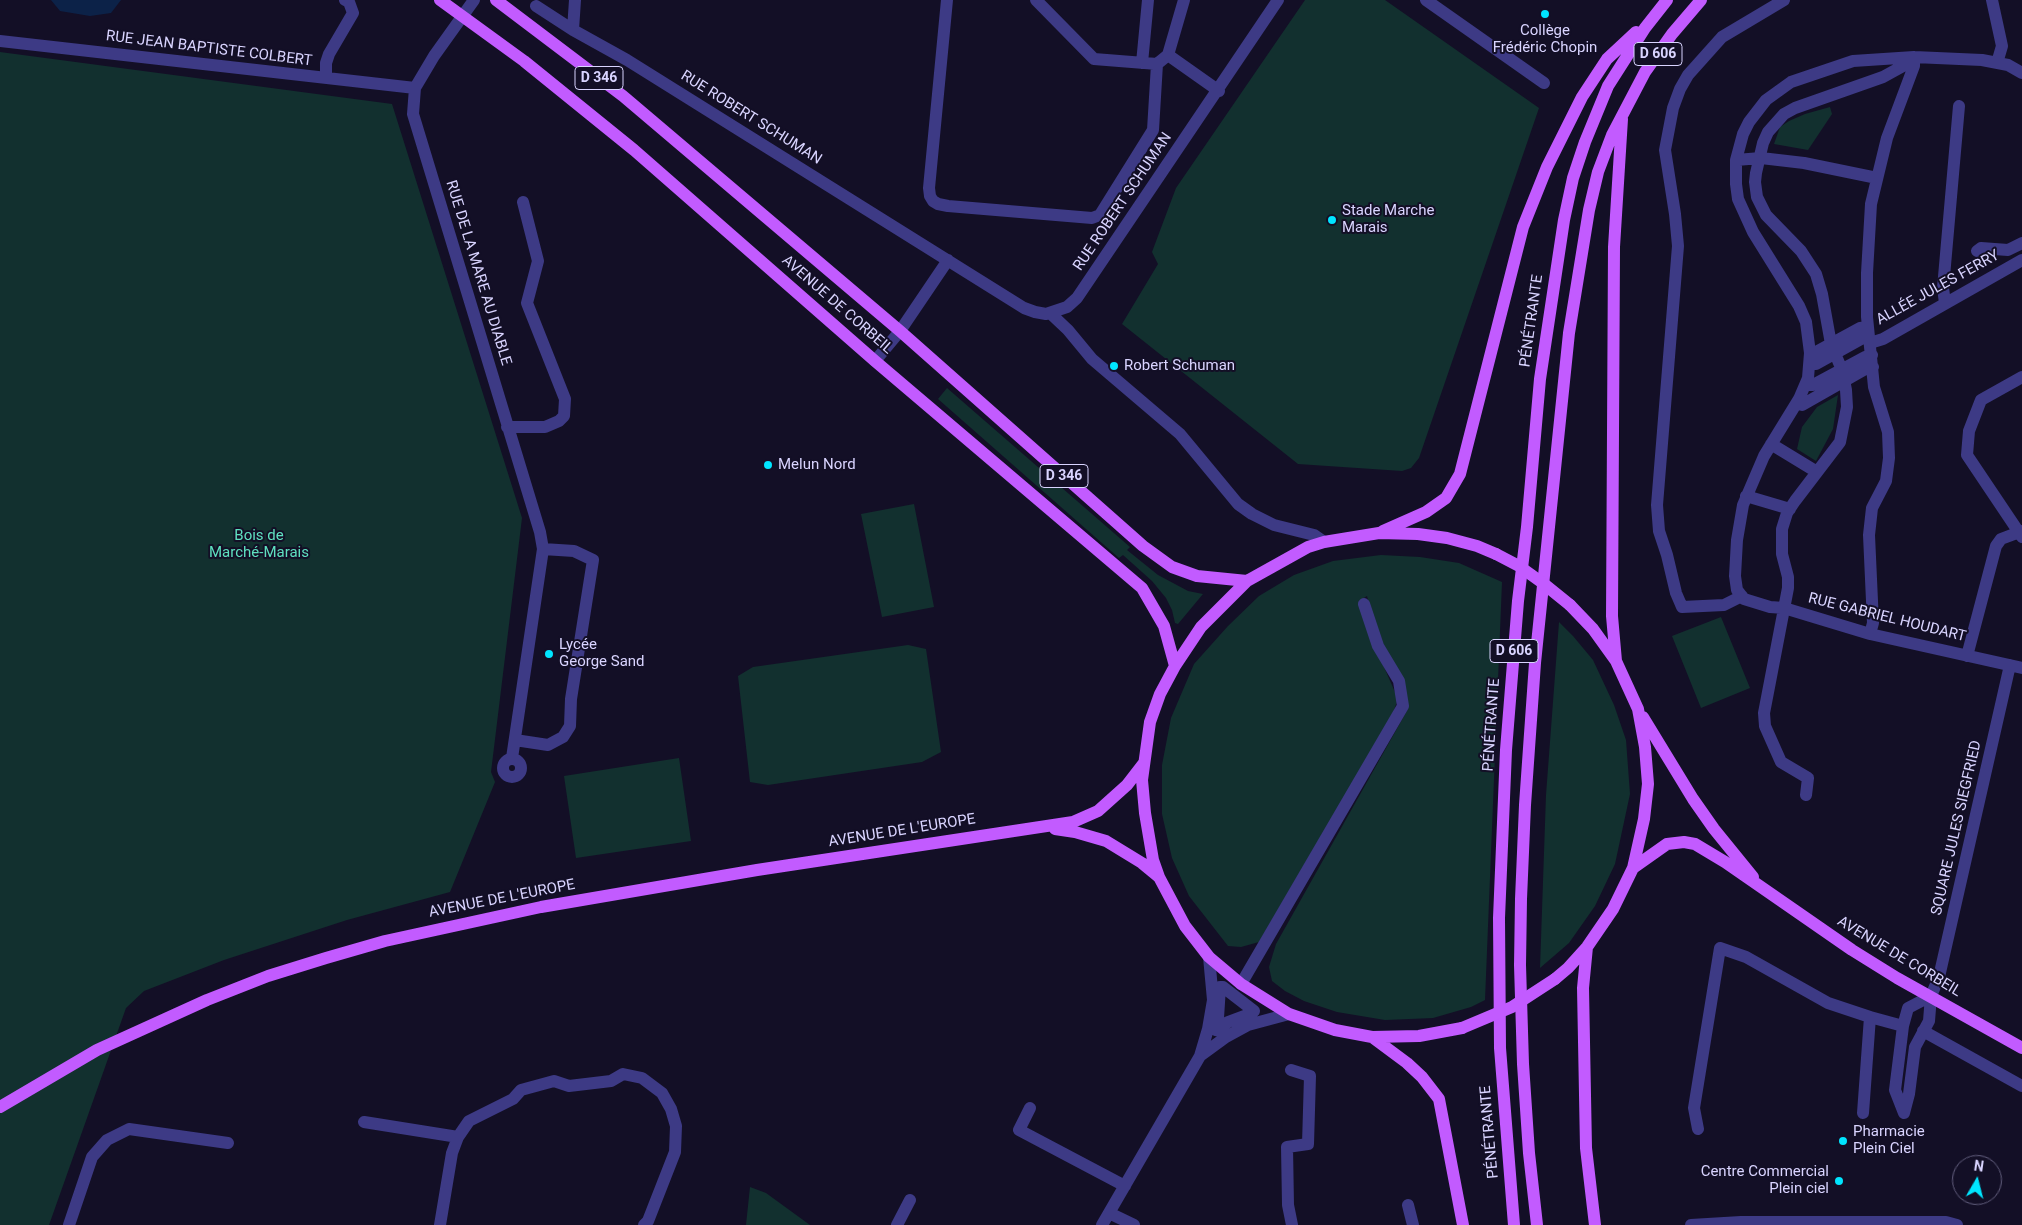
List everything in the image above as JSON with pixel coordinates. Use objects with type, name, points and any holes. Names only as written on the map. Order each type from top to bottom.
[{"type":"main road","name":"AVENUE DE CORBEIL","points":[[440,0],[524,61],[634,150],[875,361],[1142,588],[1164,626],[1175,666]]},
{"type":"main road","name":"D 346","points":[[496,0],[623,96],[900,331],[1143,546],[1172,567],[1197,576],[1247,581]]},
{"type":"main road","name":"D 606","points":[[1537,1225],[1529,1153],[1520,965],[1525,805],[1535,663],[1569,333],[1589,210],[1598,172],[1622,113],[1645,72],[1666,41],[1702,0]]},
{"type":"main road","points":[[1379,533],[1426,512],[1446,498],[1460,474],[1523,227],[1547,167],[1582,97],[1607,59],[1663,5]]},
{"type":"main road","name":"PÉNÉTRANTE","points":[[1514,1225],[1504,1116],[1498,985],[1499,918],[1506,750],[1518,601],[1527,526],[1540,379],[1562,230],[1573,178],[1585,142],[1608,86],[1626,56],[1663,5]]},
{"type":"main road","points":[[1616,661],[1612,616],[1614,257],[1622,113]]},
{"type":"main road","points":[[1379,533],[1418,534],[1447,538],[1477,546],[1519,566],[1570,605],[1593,629],[1616,661],[1638,709],[1645,747],[1648,784],[1644,819],[1633,868],[1613,909],[1587,947],[1568,968],[1556,979],[1512,1007],[1462,1028],[1419,1036],[1372,1037],[1335,1030],[1289,1014],[1241,984],[1209,957],[1185,926],[1159,877],[1153,860],[1144,813],[1142,780],[1150,722],[1160,694],[1175,666],[1201,627],[1247,581],[1308,547],[1324,542],[1379,533]]},
{"type":"main road","name":"AVENUE DE CORBEIL","points":[[1638,709],[1698,807],[1714,830],[1762,889]]},
{"type":"main road","name":"AVENUE DE L'EUROPE","points":[[0,1107],[96,1050],[207,1000],[268,976],[385,940],[541,907],[757,870],[1073,822],[1098,811],[1127,785],[1144,763]]},
{"type":"main road","name":"AVENUE DE L'EUROPE","points":[[1042,828],[1075,832],[1106,841],[1142,863],[1159,877]]},
{"type":"main road","name":"AVENUE DE CORBEIL","points":[[1633,868],[1667,844],[1690,843],[1701,847],[1852,950],[2022,1048]]},
{"type":"main road","points":[[1587,947],[1583,988],[1586,1148],[1595,1225]]},
{"type":"main road","points":[[1372,1037],[1407,1062],[1422,1077],[1439,1099],[1463,1225]]},
{"type":"street","points":[[326,78],[326,62],[329,54],[353,13],[349,2],[345,0]]},
{"type":"street","name":"RUE DE LA MARE AU DIABLE","points":[[474,0],[434,56],[415,88],[413,114],[540,532],[543,548],[512,758]]},
{"type":"street","points":[[573,30],[575,0]]},
{"type":"street","points":[[947,0],[929,188],[930,196],[938,204],[1092,218],[1100,215],[1154,130],[1157,64]]},
{"type":"street","points":[[1036,0],[1094,59],[1157,64],[1168,55],[1184,0]]},
{"type":"street","points":[[1142,63],[1148,0]]},
{"type":"street","name":"RUE ROBERT SCHUMAN","points":[[539,5],[573,30],[627,60],[1024,308],[1035,312],[1050,313],[1067,307],[1077,298],[1278,0]]},
{"type":"street","points":[[1426,0],[1544,83]]},
{"type":"street","points":[[1784,0],[1722,37],[1688,75],[1673,108],[1665,150],[1678,246],[1657,505],[1659,531],[1676,593],[1682,607],[1724,605],[1743,597],[1737,590],[1737,548],[1743,504],[1764,456],[1798,403],[1805,385],[1810,359],[1806,322],[1799,306],[1743,213],[1736,184],[1736,160],[1743,134],[1756,110],[1776,91],[1791,82],[1853,61],[1914,57],[1982,60],[2008,65],[2022,73]]},
{"type":"street","points":[[1992,0],[2002,46],[1998,63]]},
{"type":"street","name":"RUE JEAN BAPTISTE COLBERT","points":[[0,41],[415,88]]},
{"type":"street","points":[[1168,55],[1218,91]]},
{"type":"street","points":[[1870,634],[1872,623],[1868,535],[1872,508],[1886,480],[1889,458],[1888,432],[1876,398],[1870,346],[1866,273],[1871,204],[1886,138],[1914,66],[1914,57]]},
{"type":"street","points":[[1806,795],[1808,778],[1781,762],[1765,726],[1764,713],[1788,588],[1788,577],[1782,554],[1782,529],[1790,509],[1817,472],[1835,452],[1844,431],[1847,407],[1844,375],[1834,349],[1816,274],[1801,251],[1766,215],[1758,197],[1755,182],[1763,143],[1768,132],[1784,114],[1795,108],[1883,77],[1903,66],[1914,57]]},
{"type":"street","points":[[1945,303],[1943,288],[1959,106]]},
{"type":"street","points":[[1736,160],[1760,158],[1804,163],[1877,178]]},
{"type":"street","points":[[508,427],[545,427],[559,421],[564,416],[565,399],[527,303],[538,261],[523,202]]},
{"type":"street","points":[[1977,250],[1981,248],[2008,250],[2022,243]]},
{"type":"street","points":[[875,361],[900,331],[948,260]]},
{"type":"street","name":"ALLÉE JULES FERRY","points":[[1870,346],[2022,260]]},
{"type":"street","points":[[1050,313],[1068,330],[1092,359],[1180,434],[1238,504],[1252,514],[1274,525],[1314,535],[1324,542]]},
{"type":"street","points":[[1810,359],[1816,364],[1834,349],[1861,339],[1870,346]]},
{"type":"street","points":[[1798,403],[1802,405],[1844,375],[1864,357],[1870,346]]},
{"type":"street","points":[[1805,385],[1814,386],[1844,375]]},
{"type":"street","points":[[1967,656],[1996,546],[2001,539],[2021,533],[1967,455],[1969,431],[1981,400],[2022,376]]},
{"type":"street","points":[[1771,444],[1817,472]]},
{"type":"street","points":[[1746,496],[1790,509]]},
{"type":"street","points":[[515,740],[548,745],[563,737],[570,726],[572,699],[593,560],[574,550],[543,548]]},
{"type":"street","name":"RUE GABRIEL HOUDART","points":[[1743,597],[1770,607],[1784,608],[1870,634],[2016,666]]},
{"type":"street","points":[[1241,984],[1404,706],[1399,681],[1378,646],[1364,604]]},
{"type":"street","name":"SQUARE JULES SIEGFRIED","points":[[1902,1026],[1895,1090],[1904,1113],[1910,1094],[1915,1047],[1929,1022],[1932,996],[1939,977],[2016,666]]},
{"type":"street","points":[[1698,1129],[1694,1108],[1720,948],[1746,957],[1828,1002],[1902,1026],[1908,1008],[1932,996]]},
{"type":"street","points":[[1102,1225],[1200,1056],[1208,1029],[1213,1000],[1209,957]]},
{"type":"street","points":[[1200,1056],[1226,1037],[1248,1025],[1289,1014]]},
{"type":"street","points":[[1863,1113],[1870,1017]]},
{"type":"street","points":[[1923,1031],[2022,1086]]},
{"type":"street","points":[[1291,1070],[1310,1076],[1308,1144],[1287,1147],[1288,1205],[1292,1225]]},
{"type":"street","points":[[440,1225],[448,1168],[458,1137],[469,1121],[513,1099],[520,1090],[554,1081],[569,1086],[611,1082],[623,1074],[642,1078],[662,1093],[672,1109],[676,1126],[675,1152],[648,1221],[644,1225]]},
{"type":"street","points":[[1030,1108],[1019,1130],[1125,1186]]},
{"type":"street","points":[[364,1122],[458,1137]]},
{"type":"street","points":[[69,1225],[92,1157],[107,1140],[129,1129],[228,1143]]},
{"type":"street","points":[[897,1225],[910,1200]]},
{"type":"street","points":[[1408,1205],[1413,1225]]},
{"type":"street","points":[[1109,1213],[1134,1225]]},
{"type":"street","points":[[1691,1225],[1741,1222],[1946,1222],[1957,1225]]},
{"type":"green space","name":"Stade Marche Marais","points":[[1305,0],[1385,0],[1539,108],[1419,458],[1411,468],[1402,471],[1298,464],[1122,324],[1158,264],[1152,252],[1176,188]]},
{"type":"green space","name":"Bois de Marché-Marais","points":[[0,52],[392,104],[522,518],[491,772],[495,782],[450,892],[347,920],[224,960],[144,991],[126,1008],[49,1225],[0,1225]]},
{"type":"green space","points":[[1830,107],[1832,114],[1808,150],[1774,144],[1780,127],[1789,121]]},
{"type":"green space","points":[[947,388],[1130,547],[1127,550],[1158,575],[1188,591],[1203,594],[1178,624],[1175,623],[1172,610],[1166,598],[1152,581],[1123,555],[1119,558],[938,399]]},
{"type":"green space","points":[[1838,395],[1833,429],[1816,461],[1797,449],[1802,427],[1817,407]]},
{"type":"green space","points":[[914,504],[934,607],[882,617],[861,514]]},
{"type":"green space","points":[[1381,555],[1420,557],[1459,563],[1502,582],[1485,1000],[1471,1007],[1433,1018],[1385,1020],[1337,1012],[1304,1001],[1285,991],[1272,981],[1269,967],[1276,944],[1408,709],[1376,632],[1367,596],[1359,601],[1377,651],[1398,699],[1393,713],[1259,942],[1241,947],[1228,946],[1189,896],[1172,858],[1162,814],[1162,765],[1171,718],[1194,664],[1228,626],[1259,596],[1294,575],[1333,561]]},
{"type":"green space","points":[[1721,617],[1750,688],[1701,708],[1672,636]]},
{"type":"green space","points":[[1559,622],[1593,660],[1614,705],[1626,740],[1630,794],[1615,864],[1595,906],[1569,943],[1540,968],[1546,795]]},
{"type":"green space","points":[[908,645],[926,649],[941,752],[922,762],[768,785],[750,782],[738,676],[753,667]]},
{"type":"green space","points":[[679,758],[691,841],[576,858],[564,776]]},
{"type":"green space","points":[[750,1187],[766,1193],[810,1225],[746,1225]]},
{"type":"water","points":[[51,0],[121,0],[111,13],[90,16],[60,11]]},
{"type":"place","name":"Collège Frédéric Chopin","points":[[1545,14]]},
{"type":"place","name":"Stade Marche Marais","points":[[1332,220]]},
{"type":"place","name":"Robert Schuman","points":[[1114,366]]},
{"type":"place","name":"Melun Nord","points":[[768,465]]},
{"type":"place","name":"Lycée George Sand","points":[[549,654]]},
{"type":"place","name":"Pharmacie Plein Ciel","points":[[1843,1141]]},
{"type":"place","name":"Centre Commercial Plein ciel","points":[[1839,1181]]}]
